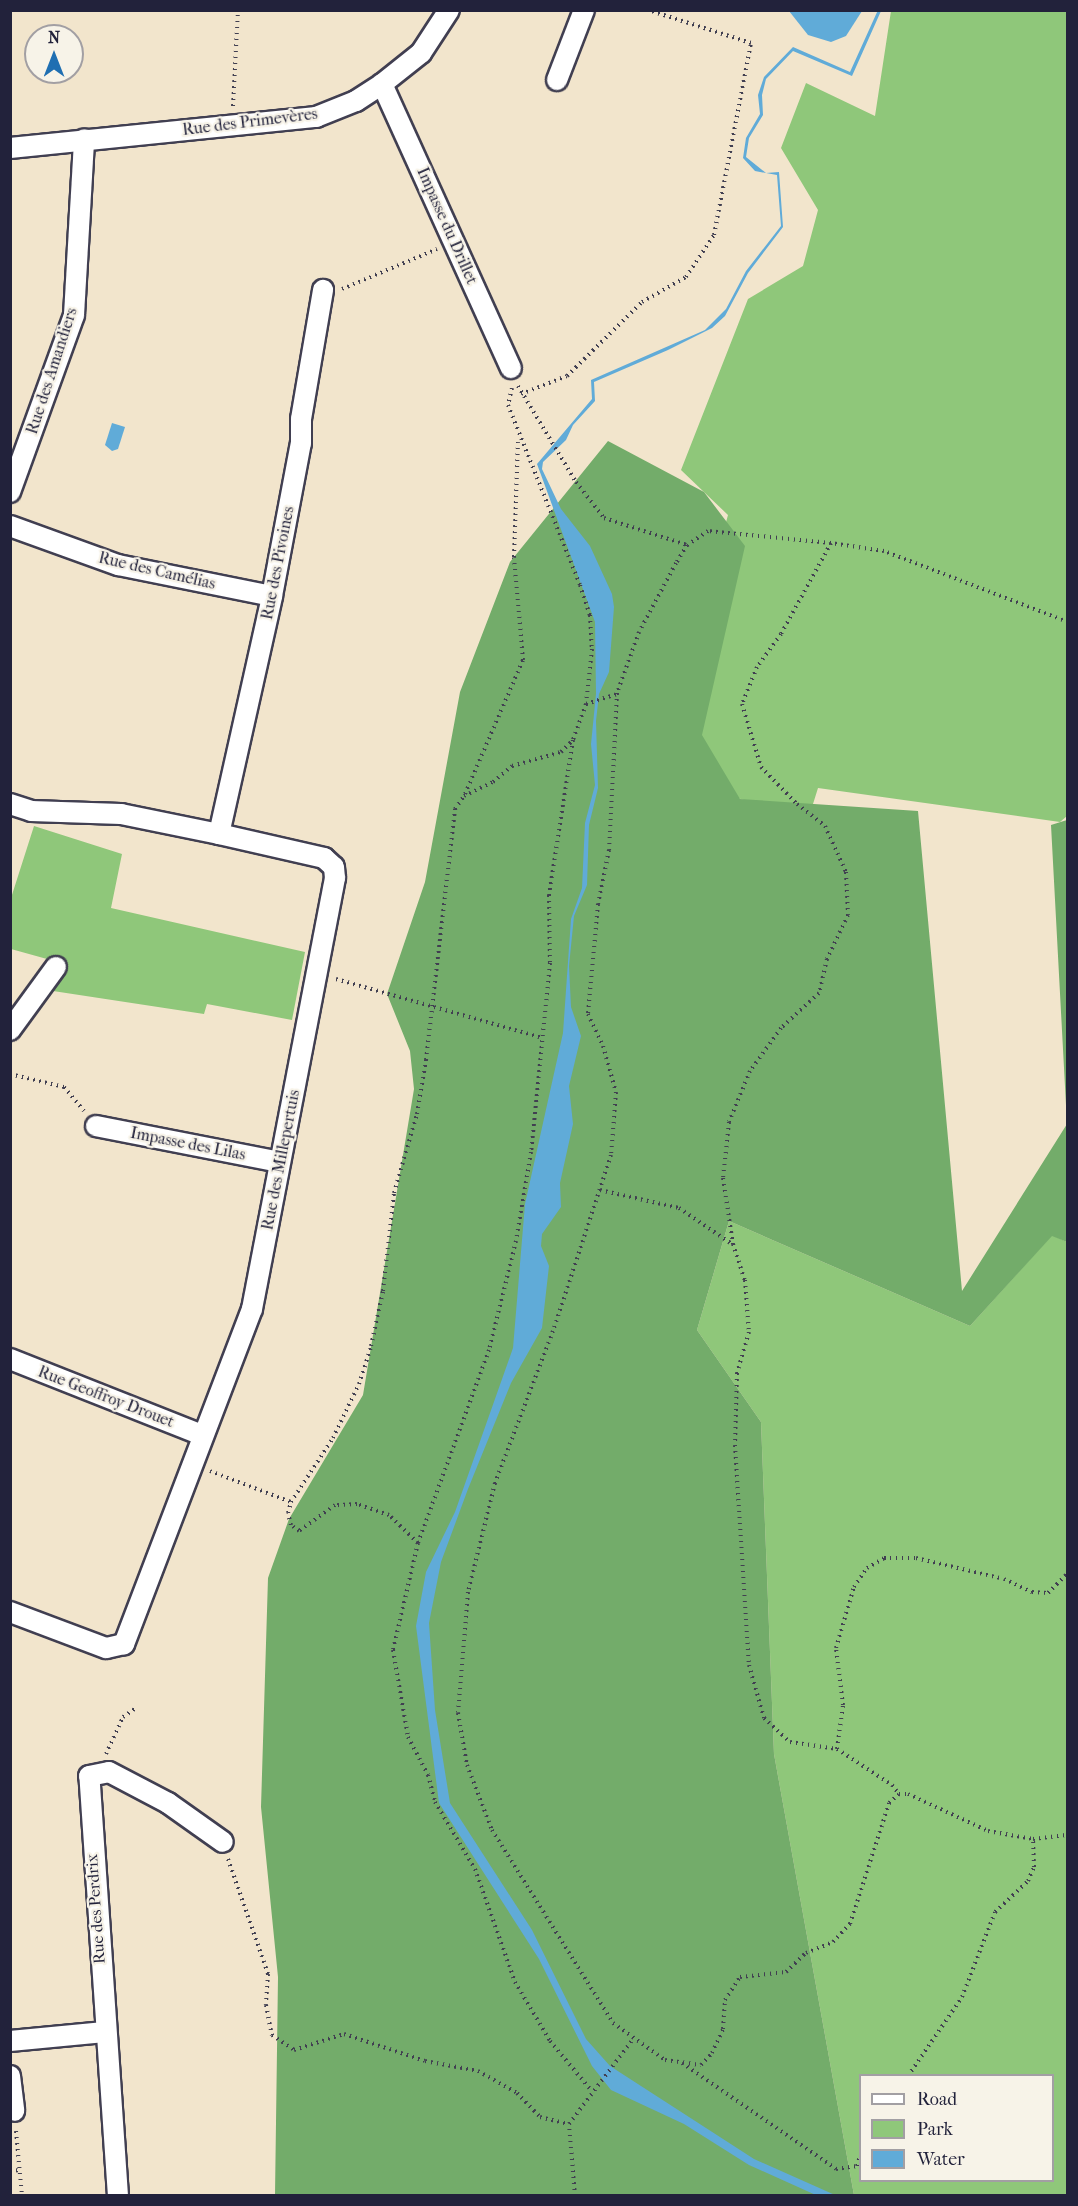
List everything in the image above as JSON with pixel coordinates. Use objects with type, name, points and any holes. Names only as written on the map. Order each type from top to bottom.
[{"type":"street","name":"Rue des Primevères","points":[[10,148],[316,117],[356,100],[382,84],[421,53],[449,10]]},
{"type":"street","points":[[557,80],[584,10]]},
{"type":"street","name":"Impasse du Drillet","points":[[382,84],[513,373]]},
{"type":"street","name":"Rue des Amandiers","points":[[10,492],[74,315],[84,139]]},
{"type":"street","name":"Rue des Pivoines","points":[[219,834],[272,596],[301,443],[301,419],[322,294]]},
{"type":"street","name":"Rue des Camélias","points":[[10,526],[118,565],[272,596]]},
{"type":"street","name":"Rue des Millepertuis","points":[[10,804],[31,811],[121,814],[324,858],[334,867],[318,974],[252,1309],[124,1644],[106,1648],[10,1612]]},
{"type":"street","points":[[10,1030],[56,967]]},
{"type":"street","name":"Impasse des Lilas","points":[[96,1126],[280,1162]]},
{"type":"street","name":"Rue Geoffroy Drouet","points":[[10,1359],[202,1435]]},
{"type":"street","points":[[99,1771],[109,1772],[168,1803],[223,1842]]},
{"type":"street","name":"Rue des Perdrix","points":[[99,1771],[89,1776],[90,1815],[118,2196]]},
{"type":"street","points":[[10,2041],[105,2032]]},
{"type":"street","points":[[10,2076],[14,2111]]},
{"type":"path","points":[[231,126],[238,10]]},
{"type":"path","points":[[648,10],[751,43],[714,235],[686,277],[642,302],[567,376],[521,394],[604,518],[687,545]]},
{"type":"path","points":[[322,294],[453,242]]},
{"type":"path","points":[[513,373],[508,405],[518,438],[590,615],[592,649],[586,704],[573,740],[549,895],[550,963],[540,1037],[531,1152],[516,1241],[489,1350],[418,1544],[393,1650],[408,1737],[428,1775],[435,1802],[475,1869],[489,1914],[515,1982],[550,2041],[591,2090]]},
{"type":"path","points":[[418,1544],[389,1515],[357,1504],[335,1505],[299,1532],[291,1525],[288,1513],[291,1502],[333,1438],[359,1384],[372,1346],[383,1291],[394,1193],[417,1114],[455,809],[464,796],[523,660],[514,557],[518,438]]},
{"type":"path","points":[[1068,622],[884,551],[831,543],[708,531],[687,545],[639,632],[617,693],[609,850],[598,904],[588,1014],[603,1046],[616,1092],[611,1155],[553,1331],[495,1483],[468,1592],[458,1713],[467,1765],[492,1830],[613,2023],[665,2060],[701,2065],[712,2053],[723,2029],[725,2000],[740,1977],[786,1972],[806,1953],[833,1942],[850,1924],[889,1803],[899,1794],[908,1794],[988,1831],[1033,1839],[1068,1835]]},
{"type":"path","points":[[831,543],[781,634],[757,667],[742,704],[761,766],[797,804],[825,826],[846,872],[848,915],[827,958],[819,993],[775,1036],[750,1071],[729,1122],[723,1178],[733,1244],[745,1280],[749,1332],[737,1373],[735,1445],[749,1665],[764,1718],[790,1742],[837,1749],[892,1785],[899,1794]]},
{"type":"path","points":[[586,704],[617,693]]},
{"type":"path","points":[[464,796],[493,782],[512,766],[561,752],[573,740]]},
{"type":"path","points":[[318,974],[540,1037]]},
{"type":"path","points":[[10,1074],[64,1088],[96,1126]]},
{"type":"path","points":[[600,1190],[679,1208],[733,1244]]},
{"type":"path","points":[[193,1464],[291,1502]]},
{"type":"path","points":[[837,1749],[843,1705],[836,1648],[854,1587],[867,1568],[884,1558],[916,1558],[1004,1579],[1032,1592],[1048,1593],[1068,1573]]},
{"type":"path","points":[[99,1771],[123,1717],[136,1708]]},
{"type":"path","points":[[909,2074],[962,1997],[995,1911],[1028,1881],[1036,1851],[1033,1839]]},
{"type":"path","points":[[223,1842],[268,1974],[266,2005],[272,2035],[294,2049],[344,2034],[426,2061],[478,2071],[517,2093],[540,2117],[568,2124]]},
{"type":"path","points":[[575,2196],[568,2124],[591,2090],[633,2039]]},
{"type":"path","points":[[681,2062],[836,2169],[857,2166],[859,2161]]},
{"type":"path","points":[[14,2111],[22,2196]]},
{"type":"path","points":[[10,2171],[20,2170]]},
{"type":"green space","points":[[891,11],[1067,11],[1067,816],[1060,822],[818,788],[808,820],[657,773],[728,515],[681,470],[748,299],[803,266],[818,210],[781,148],[806,83],[875,116]]},
{"type":"green space","points":[[608,441],[704,492],[745,546],[702,735],[740,799],[918,811],[962,1291],[1067,1124],[1067,1242],[1052,1236],[970,1326],[729,1221],[697,1330],[761,1422],[774,1754],[854,2195],[275,2195],[278,1977],[261,1807],[268,1578],[289,1519],[363,1395],[414,1089],[410,1051],[387,994],[425,882],[460,692],[510,562]]},
{"type":"green space","points":[[1067,820],[1067,1124],[1051,825]]},
{"type":"green space","points":[[34,826],[122,854],[111,908],[305,952],[292,1020],[207,1004],[204,1014],[53,991],[65,964],[11,949],[11,898]]},
{"type":"green space","points":[[729,1221],[970,1326],[1052,1235],[1067,1242],[1067,2195],[854,2195],[774,1754],[761,1422],[697,1330]]},
{"type":"water","points":[[878,10],[881,11],[852,76],[793,51],[766,79],[762,95],[763,115],[749,138],[746,157],[766,173],[755,171],[743,158],[746,138],[760,114],[758,95],[764,77],[793,47],[850,72]]},
{"type":"water","points":[[789,11],[862,11],[846,36],[831,42],[808,35]]},
{"type":"water","points":[[779,172],[783,227],[748,273],[725,316],[712,328],[594,382],[595,401],[573,425],[566,440],[543,462],[542,469],[561,509],[590,546],[612,594],[614,607],[609,672],[599,694],[596,721],[598,788],[589,825],[587,885],[574,916],[569,966],[571,1007],[581,1036],[569,1086],[573,1124],[560,1183],[561,1207],[542,1234],[541,1246],[549,1266],[542,1328],[511,1383],[468,1489],[441,1562],[429,1623],[435,1710],[450,1803],[532,1930],[586,2039],[610,2066],[754,2159],[835,2195],[818,2196],[749,2165],[684,2124],[611,2090],[592,2066],[539,1959],[439,1803],[416,1626],[426,1572],[455,1512],[513,1348],[525,1204],[563,1033],[571,919],[582,888],[585,823],[595,785],[591,744],[596,694],[595,622],[537,464],[592,399],[591,380],[705,330],[726,309],[746,271],[781,226],[777,175],[766,173]]},
{"type":"water","points":[[112,423],[125,427],[118,449],[112,451],[105,445]]}]
